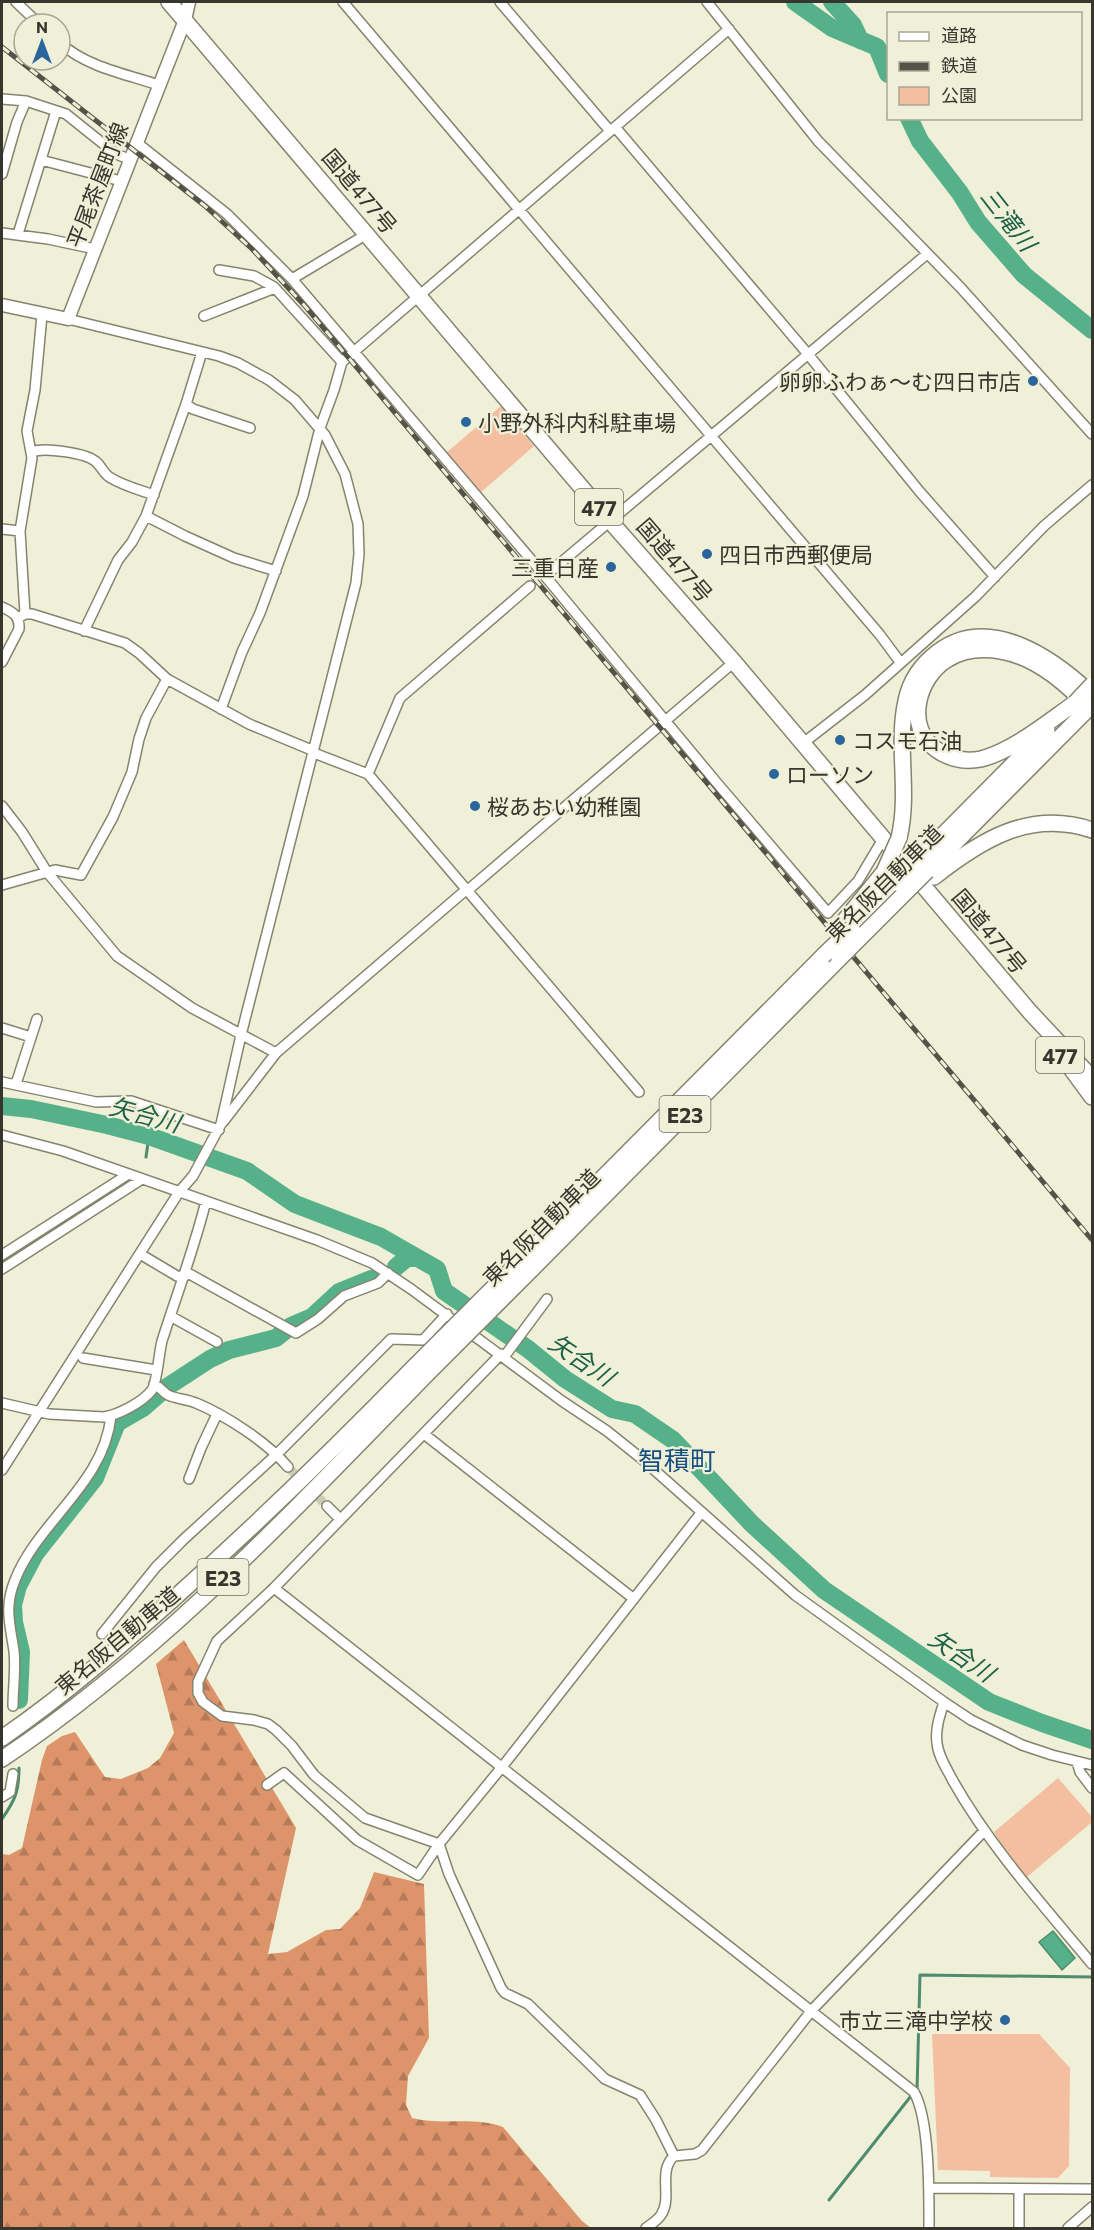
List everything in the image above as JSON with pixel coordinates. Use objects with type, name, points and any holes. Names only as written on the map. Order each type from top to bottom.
[{"type":"highway","name":"国道477号","points":[[169,2],[610,521],[734,662],[1030,1012],[1092,1078]]},
{"type":"highway","points":[[852,928],[884,872],[899,838],[905,798],[902,735],[905,702],[915,676],[933,656],[944,648],[970,639],[1000,639],[1042,655],[1070,675],[1092,695]]},
{"type":"highway","points":[[985,650],[1013,654],[1043,669],[1069,689],[1086,708],[993,755],[980,759],[956,759],[935,749],[926,740],[918,718],[919,697],[923,685],[939,665],[960,653],[985,650]]},
{"type":"highway","name":"東名阪自動車道","points":[[525,1266],[821,953],[926,869],[1086,708],[1092,685]]},
{"type":"highway","points":[[926,869],[1016,829],[1055,824],[1092,830]]},
{"type":"highway","name":"東名阪自動車道","points":[[2,1738],[55,1701],[100,1664],[206,1570],[422,1369],[839,959],[852,928],[896,883],[926,869]]},
{"type":"highway","name":"国道477号","points":[[1030,1012],[1092,1096]]},
{"type":"highway","name":"東名阪自動車道","points":[[2,1760],[68,1712],[170,1627],[330,1473],[422,1369]]},
{"type":"main road","name":"平尾茶屋町線","points":[[68,319],[185,20],[189,2]]},
{"type":"main road","points":[[2,305],[68,319]]},
{"type":"street","points":[[344,2],[712,435],[900,662]]},
{"type":"street","points":[[500,2],[807,353],[920,492],[995,577]]},
{"type":"street","points":[[707,2],[818,141],[927,254],[1092,434]]},
{"type":"street","points":[[221,709],[242,652],[260,613],[303,496],[320,428],[342,362],[729,29]]},
{"type":"street","points":[[72,53],[91,63],[159,85]]},
{"type":"street","points":[[2,99],[26,101],[66,114],[116,154],[129,159]]},
{"type":"street","points":[[2,174],[17,122],[26,101]]},
{"type":"street","points":[[18,234],[56,111]]},
{"type":"street","points":[[136,142],[227,214],[292,279],[828,913],[858,881],[883,839]]},
{"type":"street","points":[[41,160],[121,181]]},
{"type":"street","points":[[2,233],[95,249]]},
{"type":"street","points":[[292,279],[367,234]]},
{"type":"street","points":[[545,576],[927,254]]},
{"type":"street","points":[[219,270],[242,272],[275,288],[342,362]]},
{"type":"street","points":[[204,316],[275,288]]},
{"type":"street","points":[[2,662],[19,629],[22,616],[20,531],[31,470],[32,452],[27,431],[35,390],[42,315]]},
{"type":"street","points":[[68,319],[202,352],[238,363],[269,380],[295,400],[320,428],[338,459],[350,490],[358,524],[359,555],[356,583],[241,1035],[220,1127]]},
{"type":"street","points":[[84,631],[118,560],[132,542],[146,516],[202,352]]},
{"type":"street","points":[[186,404],[193,409],[250,428]]},
{"type":"street","points":[[32,452],[46,449],[90,458],[97,462],[111,479],[154,495]]},
{"type":"street","points":[[802,744],[865,695],[995,577],[1044,526],[1092,485]]},
{"type":"street","points":[[146,516],[234,558],[276,571]]},
{"type":"street","points":[[2,529],[20,531]]},
{"type":"street","points":[[368,774],[400,698],[530,586]]},
{"type":"street","points":[[2,607],[22,616],[32,614],[132,646],[166,679],[221,709],[259,728],[368,774],[639,1092]]},
{"type":"street","points":[[2,1470],[179,1192],[193,1176],[220,1127],[276,1053],[621,758],[667,722],[734,662]]},
{"type":"street","points":[[2,885],[55,870],[81,875],[113,817],[132,772],[146,718],[166,679]]},
{"type":"street","points":[[2,806],[22,832],[47,872],[117,956],[192,1008],[276,1053]]},
{"type":"street","points":[[16,1084],[37,1019]]},
{"type":"street","points":[[2,1028],[31,1037]]},
{"type":"street","points":[[2,1082],[96,1102],[131,1101],[220,1127]]},
{"type":"street","points":[[2,1135],[40,1143],[206,1201],[348,1252],[388,1273],[505,1354],[642,1459],[795,1595],[944,1702],[971,1720],[1022,1745],[1092,1765]]},
{"type":"street","points":[[2,1255],[127,1175]]},
{"type":"street","points":[[2,1269],[142,1179]]},
{"type":"street","points":[[160,1388],[156,1370],[163,1340],[172,1317],[206,1201]]},
{"type":"street","points":[[140,1254],[177,1276],[185,1274],[296,1333],[318,1319],[351,1292],[382,1281],[388,1273]]},
{"type":"street","points":[[439,1844],[365,1818],[311,1772],[292,1746],[272,1727],[254,1720],[222,1716],[203,1702],[198,1693],[198,1682],[217,1641],[274,1588],[505,1354],[547,1299]]},
{"type":"street","points":[[102,1634],[156,1567],[277,1454],[391,1339],[423,1340],[447,1314]]},
{"type":"street","points":[[172,1317],[217,1342]]},
{"type":"street","points":[[83,1359],[156,1370]]},
{"type":"street","points":[[2,1403],[39,1413],[111,1416],[140,1401],[152,1390],[160,1388],[217,1414],[277,1454],[288,1467]]},
{"type":"street","points":[[189,1479],[217,1414]]},
{"type":"street","points":[[13,1706],[14,1664],[8,1604],[15,1581],[28,1554],[73,1499],[90,1474],[110,1428],[111,1416]]},
{"type":"street","points":[[424,1434],[634,1599]]},
{"type":"street","points":[[327,1506],[340,1519]]},
{"type":"street","points":[[267,1785],[284,1773],[357,1840],[418,1875],[439,1844],[701,1513]]},
{"type":"street","points":[[274,1588],[914,2092],[922,2117],[929,2188],[929,2229]]},
{"type":"street","points":[[2,1646],[12,1643]]},
{"type":"street","points":[[944,1702],[937,1729],[938,1750],[958,1790],[1005,1860],[1092,1964]]},
{"type":"street","points":[[1077,1762],[1080,1772],[1092,1788]]},
{"type":"street","points":[[2,1797],[10,1792],[13,1774]]},
{"type":"street","points":[[319,1805],[331,1789]]},
{"type":"street","points":[[646,2229],[659,2218],[664,2208],[665,2168],[674,2156],[695,2154],[702,2150],[812,2010],[984,1831]]},
{"type":"street","points":[[439,1844],[449,1874],[501,1988],[505,1993],[528,2004],[605,2079],[640,2095],[674,2156]]},
{"type":"street","points":[[929,2188],[1092,2189]]},
{"type":"street","points":[[1019,2188],[1019,2229]]},
{"type":"street","points":[[1068,2229],[1092,2207]]},
{"type":"green space","points":[[501,406],[534,446],[480,493],[446,453]]},
{"type":"green space","points":[[184,1640],[296,1828],[268,1954],[287,1952],[326,1930],[340,1929],[360,1908],[374,1872],[424,1884],[429,2038],[408,2076],[406,2105],[412,2118],[481,2122],[503,2127],[582,2221],[591,2228],[2,2228],[2,1854],[9,1855],[22,1848],[47,1746],[62,1736],[75,1732],[105,1777],[121,1779],[148,1768],[160,1758],[174,1733],[156,1664]]},
{"type":"green space","points":[[1058,1778],[1092,1817],[1092,1822],[1027,1877],[1007,1854],[994,1832]]},
{"type":"green space","points":[[932,2034],[1039,2034],[1070,2068],[1069,2166],[1058,2178],[990,2177],[990,2171],[938,2170]]},
{"type":"shaded area","points":[[1053,1931],[1075,1958],[1062,1970],[1039,1942]]},
{"type":"waterway","points":[[795,2],[832,28],[877,47],[887,72]]},
{"type":"waterway","name":"三滝川","points":[[832,2],[853,25],[860,40]]},
{"type":"waterway","name":"三滝川","points":[[910,120],[920,141],[960,193],[978,222],[1024,275],[1092,330]]},
{"type":"waterway","name":"矢合川","points":[[2,1106],[31,1109],[149,1136],[247,1171],[295,1204],[381,1237],[437,1269],[444,1291],[528,1349],[565,1379],[612,1409],[635,1414],[673,1440],[751,1523],[824,1590],[989,1702],[1092,1740]]},
{"type":"waterway","points":[[146,1157],[149,1136]]},
{"type":"waterway","points":[[2,1262],[121,1185]]},
{"type":"waterway","points":[[396,1267],[407,1258],[417,1258]]},
{"type":"waterway","points":[[19,1700],[21,1652],[14,1622],[13,1605],[18,1586],[35,1554],[95,1478],[117,1423],[143,1408],[167,1387],[210,1359],[229,1350],[276,1338],[291,1326],[312,1317],[339,1292],[371,1279]]},
{"type":"waterway","points":[[2,1819],[15,1795],[19,1768]]},
{"type":"waterway","points":[[917,2091],[920,1975],[1092,1977]]},
{"type":"waterway","points":[[829,2200],[911,2096]]},
{"type":"tunnel","points":[[288,1467],[327,1506]]},
{"type":"railway","points":[[2,47],[205,206],[252,249],[304,305],[1092,1240]]},
{"type":"place","name":"卵卵ふわぁ～む四日市店","points":[[1033,381]]},
{"type":"place","name":"小野外科内科駐車場","points":[[466,422]]},
{"type":"place","name":"四日市西郵便局","points":[[707,554]]},
{"type":"place","name":"三重日産","points":[[611,567]]},
{"type":"place","name":"コスモ石油","points":[[840,740]]},
{"type":"place","name":"ローソン","points":[[774,774]]},
{"type":"place","name":"桜あおい幼稚園","points":[[475,806]]},
{"type":"place","name":"市立三滝中学校","points":[[1005,2020]]},
{"type":"district","name":"智積町","points":[[677,1459]]}]
